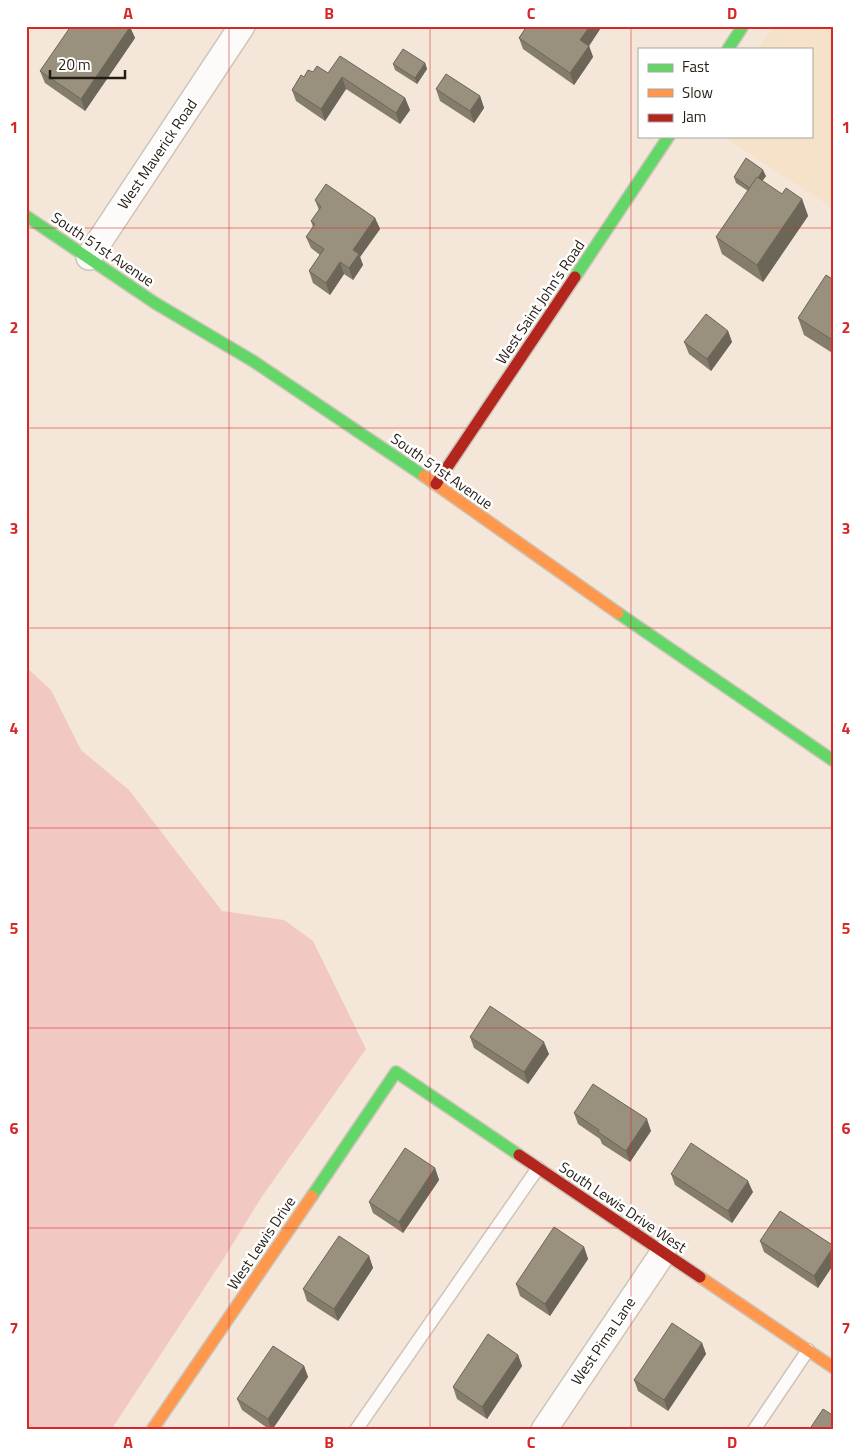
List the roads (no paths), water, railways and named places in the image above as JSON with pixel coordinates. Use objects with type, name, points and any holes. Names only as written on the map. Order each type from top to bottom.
[{"type":"street","name":"West Maverick Road","points":[[89,257],[242,26]]},
{"type":"street","points":[[729,48],[743,26]]},
{"type":"street","name":"West Saint John's Road","points":[[436,484],[668,138]]},
{"type":"street","name":"South 51st Avenue","points":[[26,216],[155,303],[252,361],[436,484],[608,606],[834,761]]},
{"type":"street","name":"South Lewis Drive West","points":[[396,1072],[834,1368]]},
{"type":"street","name":"West Lewis Drive","points":[[152,1430],[396,1072]]},
{"type":"street","name":"West Pima Lane","points":[[544,1430],[663,1252]]},
{"type":"lane","points":[[356,1430],[538,1168]]},
{"type":"lane","points":[[754,1430],[808,1350]]}]
